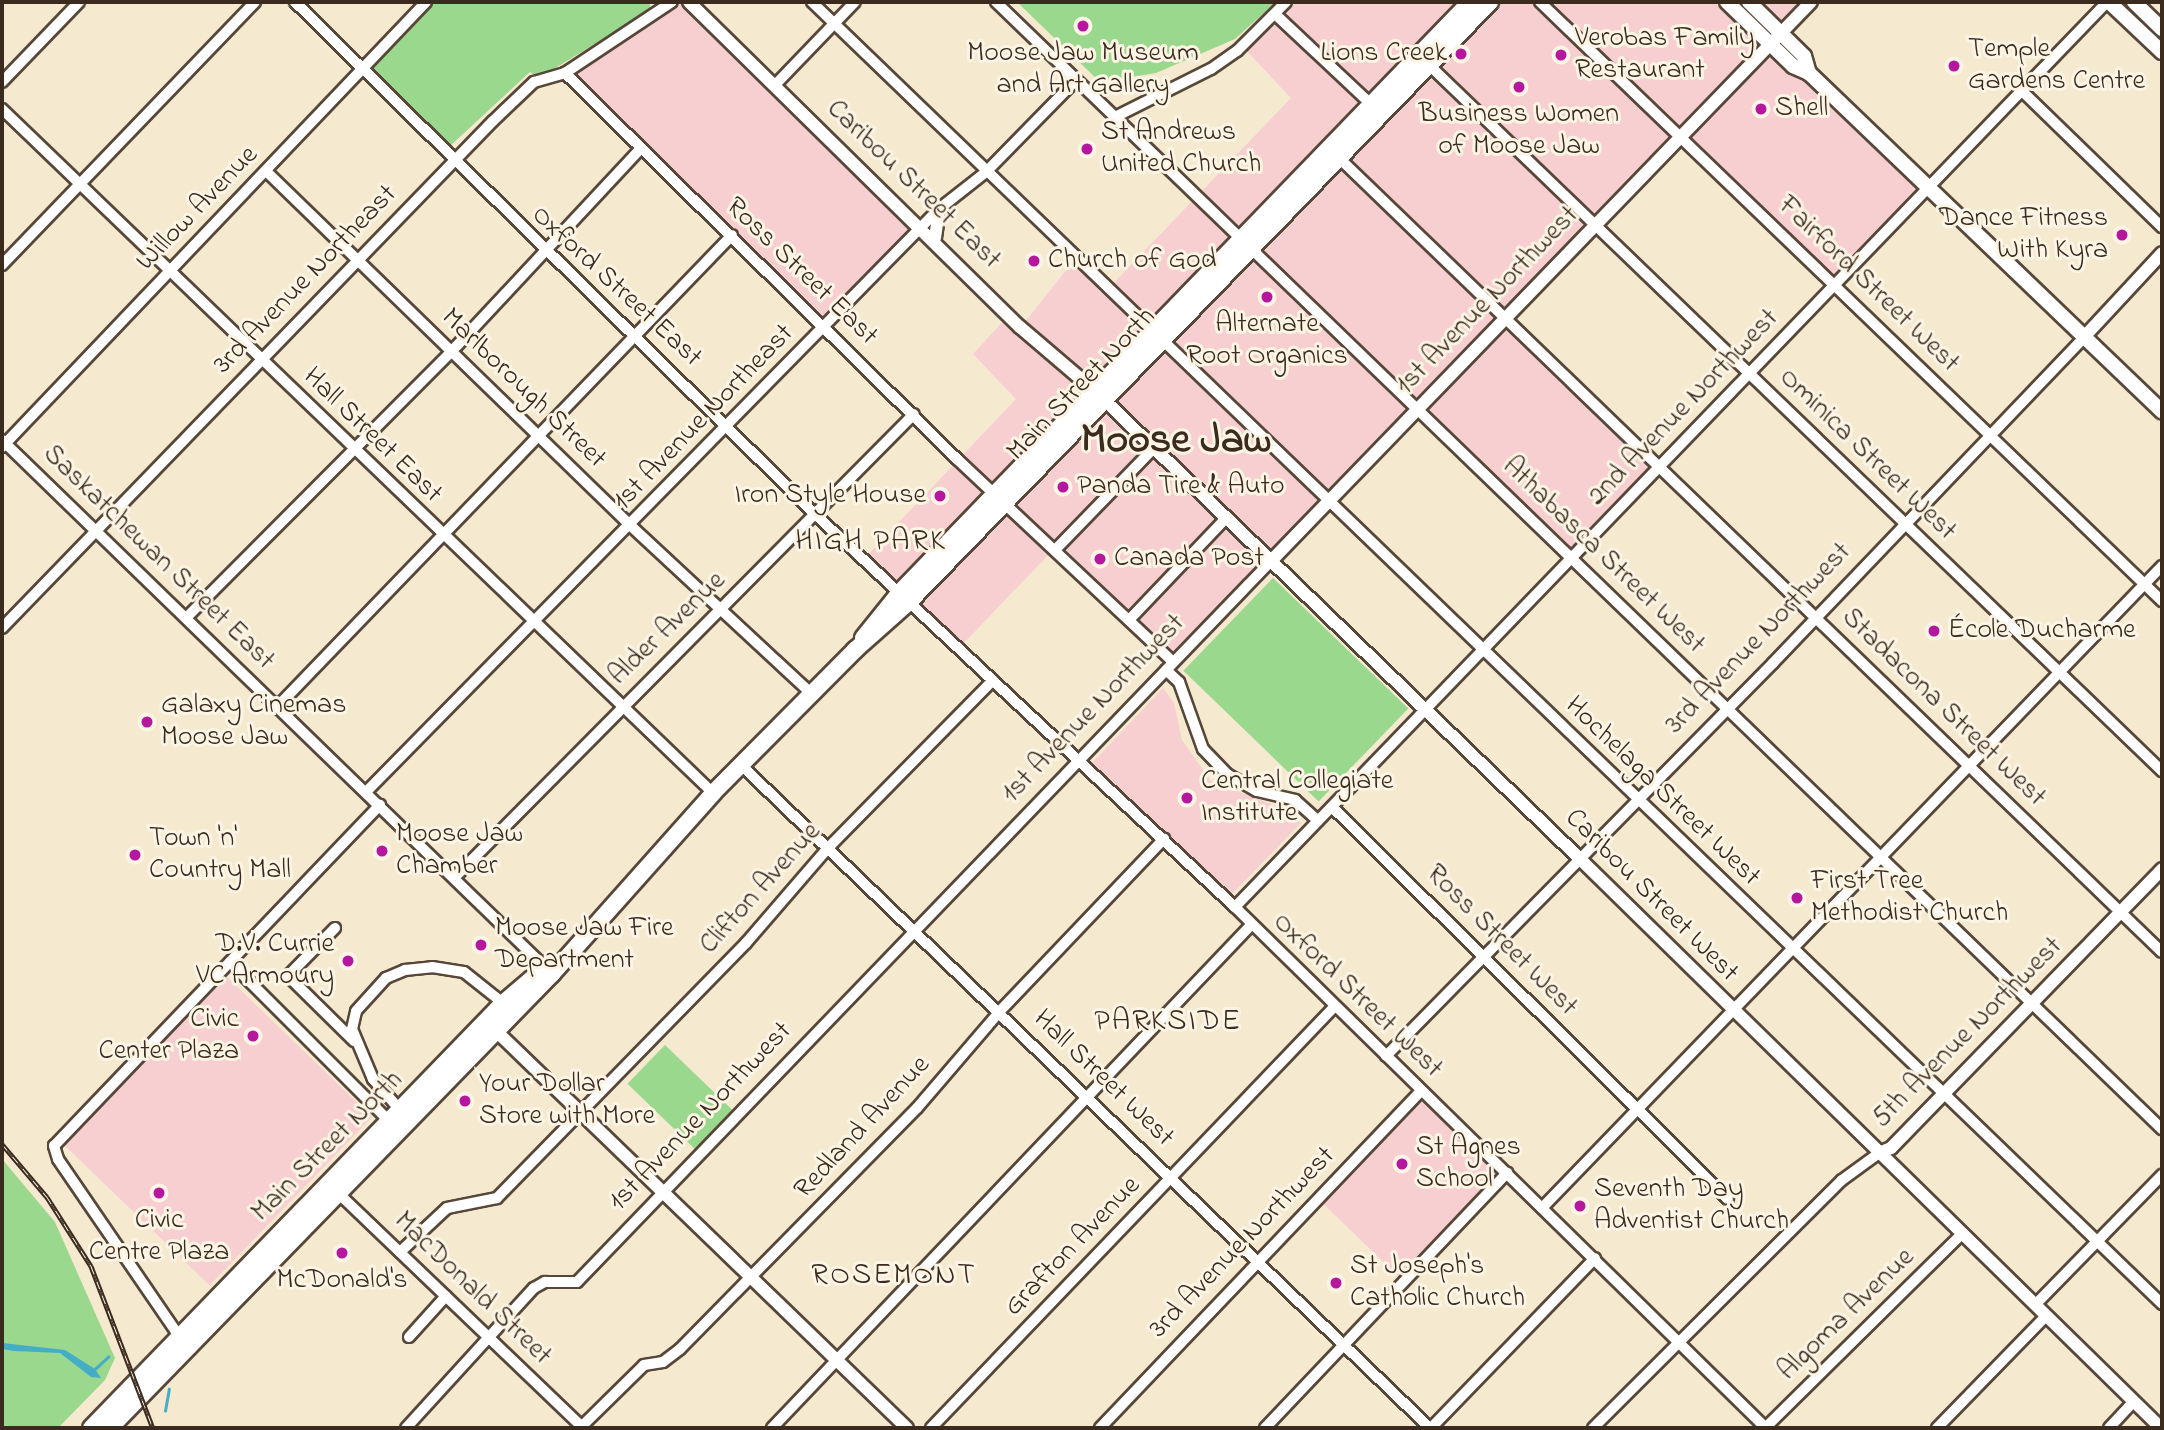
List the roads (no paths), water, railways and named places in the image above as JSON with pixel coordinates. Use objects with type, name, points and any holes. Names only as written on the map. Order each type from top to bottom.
[{"type":"main road","name":"Main Street North","points":[[1424,61],[1470,2]]},
{"type":"main road","name":"Main Street North","points":[[91,1428],[396,1116],[611,912],[713,793],[855,650],[1424,61],[1490,2]]},
{"type":"main road","points":[[1727,2],[1793,66],[1809,73],[2162,411]]},
{"type":"main road","points":[[1749,2],[1804,56],[1809,73]]},
{"type":"main road","points":[[2108,2],[2162,52]]},
{"type":"main road","points":[[2134,2],[2162,29]]},
{"type":"main road","name":"Main Street North","points":[[110,1428],[341,1195],[491,1027],[503,1003],[549,971]]},
{"type":"street","points":[[2,82],[79,2]]},
{"type":"street","points":[[2,265],[256,2]]},
{"type":"street","name":"Oxford Street East","points":[[295,2],[635,340],[905,597]]},
{"type":"street","name":"Willow Avenue","points":[[3,444],[267,172],[361,68],[426,2]]},
{"type":"street","name":"3rd Avenue Northeast","points":[[2,628],[261,359],[534,82],[565,73],[672,2]]},
{"type":"street","name":"Caribou Street East","points":[[689,2],[935,238],[1020,327],[1100,396]]},
{"type":"street","name":"Hochelaga Street West","points":[[813,2],[1155,337],[2162,1304]]},
{"type":"street","points":[[775,85],[855,2]]},
{"type":"street","name":"Athabasca Street West","points":[[996,2],[1883,856],[2162,1129]]},
{"type":"street","points":[[1115,117],[1210,69],[1237,51],[1286,2]]},
{"type":"street","name":"Fairford Street West","points":[[1541,2],[2162,601]]},
{"type":"street","name":"1st Avenue Northwest","points":[[406,1428],[491,1340],[534,1288],[545,1282],[577,1282],[1811,2]]},
{"type":"street","name":"2nd Avenue Northwest","points":[[1235,907],[2108,2]]},
{"type":"street","points":[[1275,14],[1377,110]]},
{"type":"street","name":"Ominica Street West","points":[[1424,61],[2162,771]]},
{"type":"street","name":"Ross Street East","points":[[565,73],[640,149],[1002,497]]},
{"type":"street","name":"1st Avenue Northeast","points":[[366,792],[729,428],[824,327],[924,228],[939,209],[986,172],[1076,80]]},
{"type":"street","points":[[2021,90],[2162,227]]},
{"type":"street","name":"Hall Street East","points":[[2,109],[713,793]]},
{"type":"street","points":[[187,617],[451,352],[640,149]]},
{"type":"street","name":"Stadacona Street West","points":[[1335,154],[2162,952]]},
{"type":"street","name":"Marlborough Street","points":[[267,172],[631,526],[811,693]]},
{"type":"street","points":[[935,238],[939,209]]},
{"type":"street","points":[[278,706],[635,340],[732,235]]},
{"type":"street","name":"3rd Avenue Northwest","points":[[1386,1056],[1578,857],[1816,618],[2162,253]]},
{"type":"street","name":"Caribou Street West","points":[[1100,396],[1578,857],[2161,1428]]},
{"type":"street","name":"Alder Avenue","points":[[454,878],[622,705],[721,612],[817,516],[914,414]]},
{"type":"street","name":"Saskatchewan Street East","points":[[3,444],[187,617],[549,971]]},
{"type":"street","points":[[1056,549],[1154,448]]},
{"type":"street","points":[[1002,497],[1129,620],[1169,666],[1179,682],[1203,749],[1227,774],[1257,791],[1295,800],[1318,821]]},
{"type":"street","points":[[1129,620],[1226,518]]},
{"type":"street","points":[[1542,1208],[2162,566]]},
{"type":"street","name":"Oxford Street West","points":[[905,597],[1235,907],[1765,1428]]},
{"type":"street","name":"Clifton Avenue","points":[[400,1252],[447,1208],[497,1198],[746,943],[828,848],[993,680]]},
{"type":"street","name":"Hall Street West","points":[[741,765],[1431,1428]]},
{"type":"street","points":[[179,1336],[58,1159],[54,1146],[380,805]]},
{"type":"street","name":"Ross Street West","points":[[1332,807],[1484,954],[1635,1109],[1728,1199]]},
{"type":"street","name":"Redland Avenue","points":[[581,1428],[644,1365],[663,1362],[680,1349],[917,1108],[1000,1011],[1164,839]]},
{"type":"street","name":"5th Avenue Northwest","points":[[1593,1428],[1676,1342],[1842,1180],[1879,1153],[1891,1148],[2162,869]]},
{"type":"street","points":[[772,1428],[838,1361],[907,1282],[1251,925]]},
{"type":"street","points":[[335,928],[288,976],[357,1044]]},
{"type":"street","points":[[230,962],[396,1116]]},
{"type":"street","points":[[396,1116],[373,1079],[352,1029],[356,1011],[386,978],[405,970],[432,967],[464,972],[503,1003]]},
{"type":"street","name":"Grafton Avenue","points":[[931,1428],[1335,1006]]},
{"type":"street","points":[[491,1027],[907,1428]]},
{"type":"street","name":"3rd Avenue Northwest","points":[[1100,1428],[1421,1091]]},
{"type":"street","points":[[1265,1428],[1507,1173]]},
{"type":"street","points":[[2035,1305],[2162,1175]]},
{"type":"street","name":"MacDonald Street","points":[[329,1183],[581,1428]]},
{"type":"street","name":"Algoma Avenue","points":[[1765,1428],[1962,1234]]},
{"type":"street","points":[[1431,1428],[1595,1258]]},
{"type":"street","points":[[409,1337],[446,1296]]},
{"type":"street","points":[[1937,1428],[2046,1316]]},
{"type":"street","points":[[2109,1428],[2134,1401]]},
{"type":"water","points":[[2,1343],[65,1350],[95,1369],[101,1378],[91,1377],[60,1353],[2,1349]]},
{"type":"waterway","points":[[95,1369],[108,1357]]},
{"type":"waterway","points":[[165,1411],[169,1389]]},
{"type":"railway","points":[[2,1144],[47,1197],[91,1266],[153,1428]]},
{"type":"place","name":"Moose Jaw Museum and Art Gallery","points":[[1083,26]]},
{"type":"place","name":"Lions Creek","points":[[1461,54]]},
{"type":"place","name":"Verobas Family Restaurant","points":[[1561,55]]},
{"type":"place","name":"Temple Gardens Centre","points":[[1954,66]]},
{"type":"place","name":"Business Women of Moose Jaw","points":[[1519,87]]},
{"type":"place","name":"Shell","points":[[1761,109]]},
{"type":"place","name":"St Andrews United Church","points":[[1087,149]]},
{"type":"place","name":"Dance Fitness With Kyra","points":[[2122,235]]},
{"type":"place","name":"Church of God","points":[[1034,261]]},
{"type":"place","name":"Alternate Root Organics","points":[[1267,297]]},
{"type":"place","name":"Panda Tire & Auto","points":[[1063,487]]},
{"type":"place","name":"Iron Style House","points":[[940,496]]},
{"type":"place","name":"Canada Post","points":[[1100,559]]},
{"type":"place","name":"École Ducharme","points":[[1934,631]]},
{"type":"place","name":"Galaxy Cinemas Moose Jaw","points":[[147,722]]},
{"type":"place","name":"Central Collegiate Institute","points":[[1187,798]]},
{"type":"place","name":"Moose Jaw Chamber","points":[[382,851]]},
{"type":"place","name":"Town 'n' Country Mall","points":[[135,855]]},
{"type":"place","name":"First Tree Methodist Church","points":[[1797,898]]},
{"type":"place","name":"Moose Jaw Fire Department","points":[[481,945]]},
{"type":"place","name":"D.V. Currie VC Armoury","points":[[348,961]]},
{"type":"place","name":"Civic Center Plaza","points":[[253,1036]]},
{"type":"place","name":"Your Dollar Store with More","points":[[465,1101]]},
{"type":"place","name":"St Agnes School","points":[[1402,1164]]},
{"type":"place","name":"Civic Centre Plaza","points":[[159,1193]]},
{"type":"place","name":"Seventh Day Adventist Church","points":[[1580,1206]]},
{"type":"place","name":"McDonald's","points":[[342,1253]]},
{"type":"place","name":"St Joseph's Catholic Church","points":[[1336,1283]]},
{"type":"district","name":"Moose Jaw","points":[[1176,441]]},
{"type":"district","name":"HIGH PARK","points":[[871,542]]},
{"type":"district","name":"PARKSIDE","points":[[1168,1022]]},
{"type":"district","name":"ROSEMONT","points":[[894,1276]]}]
